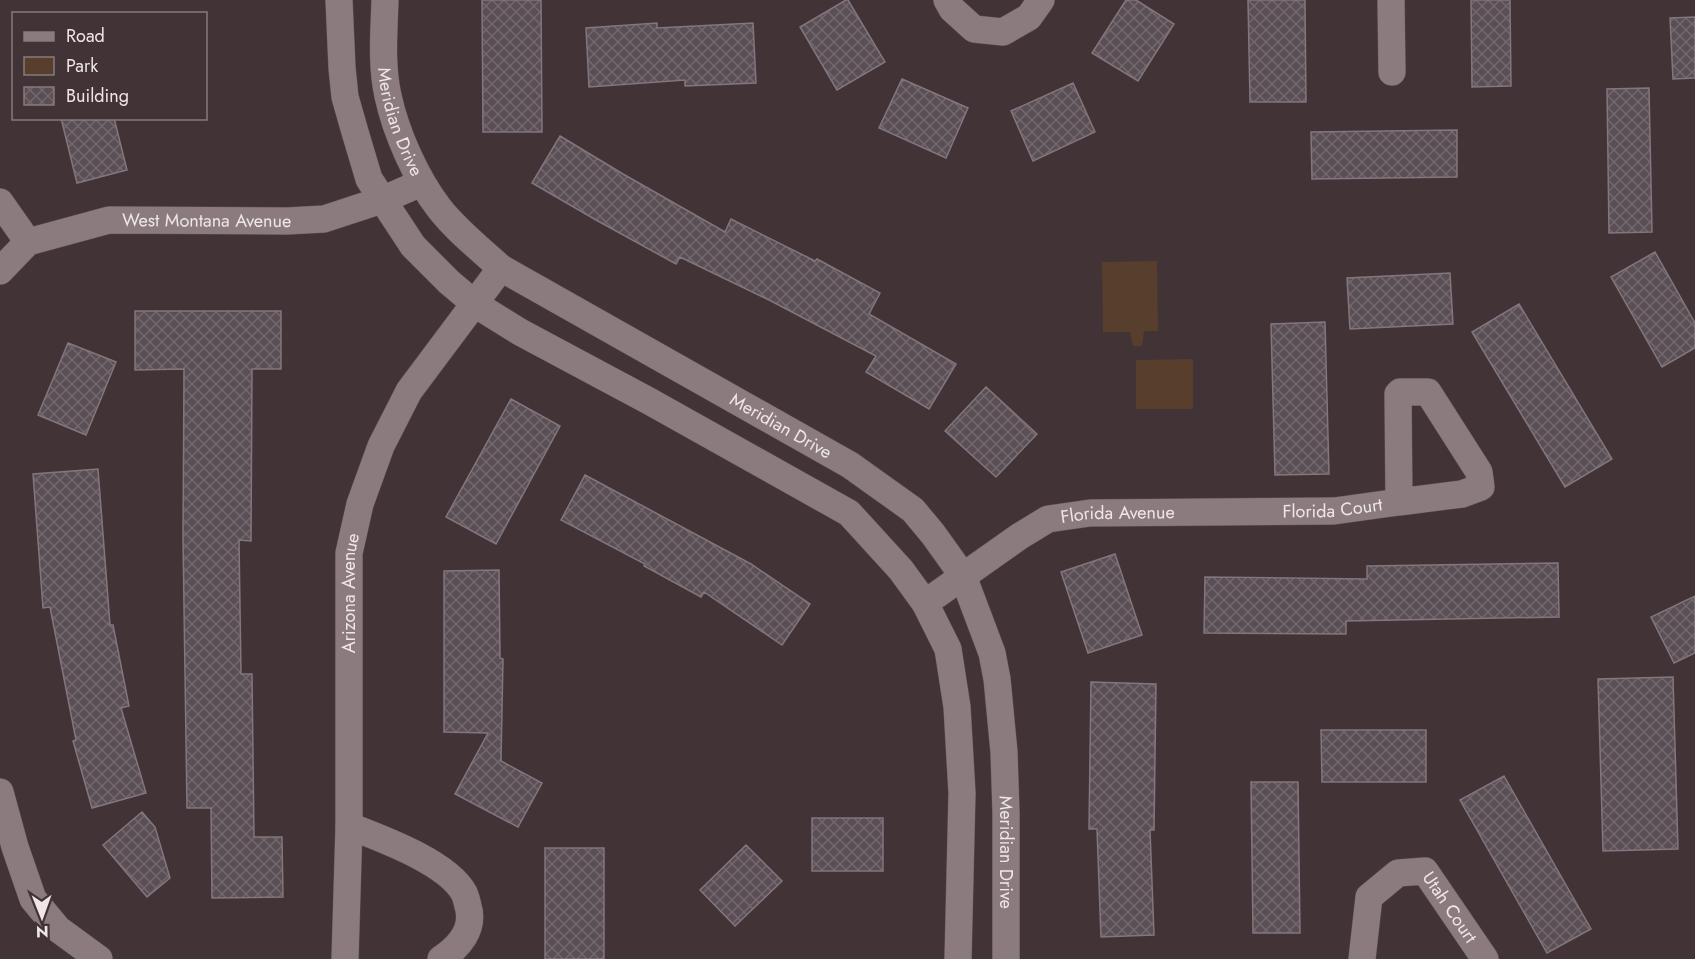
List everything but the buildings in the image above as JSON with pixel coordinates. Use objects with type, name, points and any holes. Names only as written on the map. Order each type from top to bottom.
[{"type":"street","points":[[339,0],[345,97],[369,179],[413,246],[475,304],[520,332],[849,513],[901,570],[925,603],[948,650],[957,707],[962,793],[958,959]]},
{"type":"street","name":"Meridian Drive","points":[[385,0],[384,56],[388,96],[399,131],[421,183],[440,210],[470,240],[501,268],[850,465],[913,510],[963,576],[992,652],[1000,704],[1006,813],[1006,959]]},
{"type":"street","points":[[947,0],[952,9],[974,29],[1003,32],[1029,16],[1041,0]]},
{"type":"street","points":[[1391,0],[1392,72]]},
{"type":"street","name":"West Montana Avenue","points":[[28,242],[109,220],[324,219],[382,200],[421,183]]},
{"type":"street","points":[[0,202],[28,242],[0,271]]},
{"type":"street","name":"Arizona Avenue","points":[[345,959],[349,826],[349,553],[360,504],[381,446],[409,392],[501,268]]},
{"type":"street","name":"Florida Court","points":[[1264,512],[1334,510],[1399,502]]},
{"type":"street","name":"Florida Avenue","points":[[925,603],[1048,519],[1090,513],[1264,512]]},
{"type":"street","points":[[0,792],[15,847],[33,899],[58,929],[99,959]]},
{"type":"street","points":[[349,826],[409,850],[445,873],[463,892],[471,917],[465,937],[441,959]]},
{"type":"street","name":"Utah Court","points":[[1362,959],[1369,897],[1398,873],[1425,871],[1485,959]]},
{"type":"green space","points":[[1157,261],[1158,331],[1144,331],[1142,346],[1133,346],[1130,332],[1103,332],[1102,262]]},
{"type":"green space","points":[[1193,359],[1193,409],[1136,409],[1136,360]]}]
